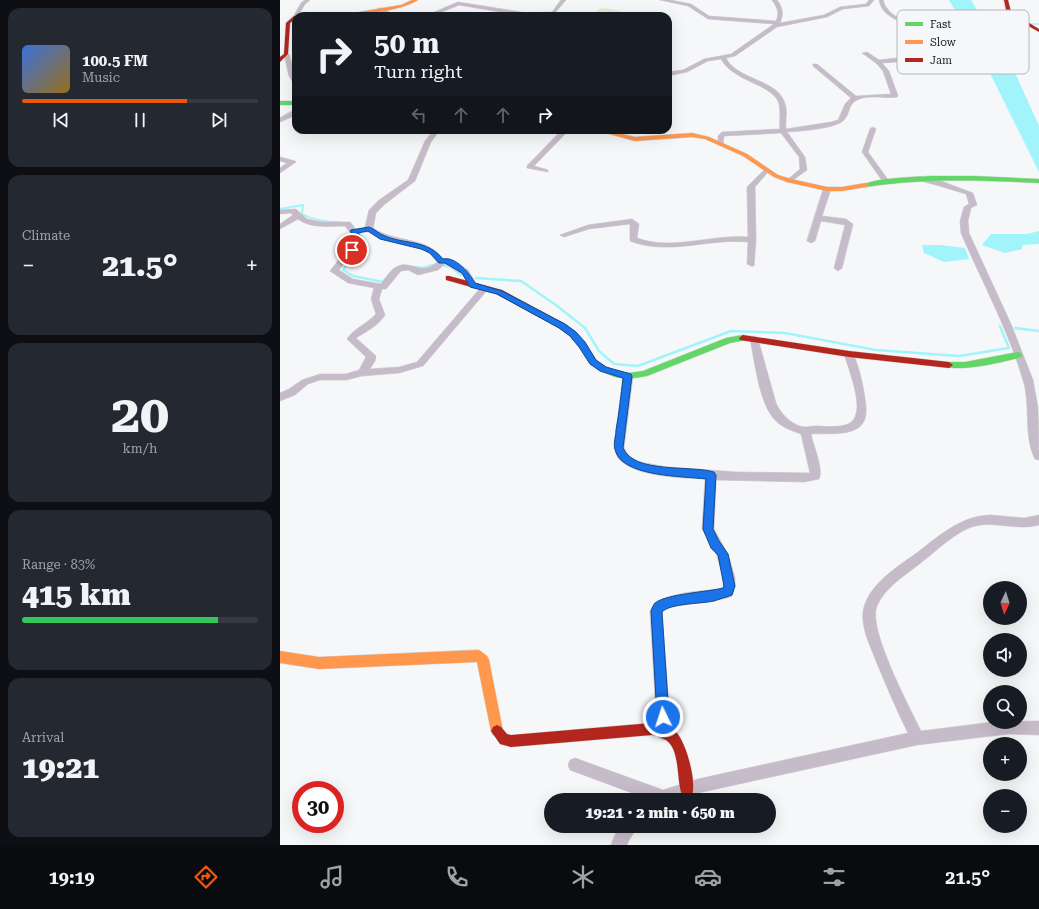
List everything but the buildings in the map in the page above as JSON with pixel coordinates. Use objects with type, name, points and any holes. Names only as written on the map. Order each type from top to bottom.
[{"type":"street","points":[[298,12],[303,3],[308,0]]},
{"type":"street","points":[[362,12],[402,6],[416,0]]},
{"type":"street","points":[[555,12],[564,0]]},
{"type":"street","points":[[662,0],[690,5],[708,17],[776,24],[825,16],[842,8],[867,5],[872,0]]},
{"type":"street","points":[[672,73],[685,71],[706,60],[723,58],[741,50],[776,24],[781,15],[780,7],[774,0]]},
{"type":"street","points":[[881,0],[882,6],[891,15],[897,18]]},
{"type":"street","points":[[1006,0],[1008,10]]},
{"type":"street","points":[[437,12],[458,3],[511,12]]},
{"type":"street","points":[[490,8],[490,12]]},
{"type":"street","points":[[380,9],[386,12]]},
{"type":"street","points":[[292,20],[288,23],[283,57],[292,76]]},
{"type":"street","points":[[1029,25],[1039,31]]},
{"type":"street","points":[[721,144],[722,134],[783,131],[840,121],[843,118],[848,104],[855,98],[868,96],[895,96],[886,71],[878,62],[865,53]]},
{"type":"street","points":[[723,58],[726,65],[733,72],[761,83],[778,96],[783,103],[783,131],[802,158],[804,170],[789,181]]},
{"type":"street","points":[[878,62],[897,60]]},
{"type":"street","points":[[815,65],[855,98]]},
{"type":"street","points":[[280,103],[292,103]]},
{"type":"street","points":[[280,120],[292,115]]},
{"type":"street","points":[[873,129],[865,152],[885,181]]},
{"type":"street","points":[[366,229],[372,212],[382,202],[411,181],[428,141],[434,134]]},
{"type":"street","points":[[546,171],[529,167],[562,134]]},
{"type":"street","points":[[614,134],[635,139],[692,135],[707,138],[745,155],[766,170],[789,181],[827,189],[842,189],[885,181],[952,177],[1039,182]]},
{"type":"street","points":[[280,159],[293,162],[280,171]]},
{"type":"street","points":[[751,264],[751,187],[766,170]]},
{"type":"street","points":[[919,179],[969,194],[973,205],[968,207],[964,221],[965,233],[1014,343],[1028,380],[1032,396],[1033,425],[1039,456]]},
{"type":"street","points":[[811,241],[827,189]]},
{"type":"street","points":[[280,212],[293,211],[305,221],[323,224],[347,224],[360,239],[334,271],[351,281],[383,287],[398,270],[409,267],[418,272],[435,268],[441,262],[446,260],[465,272],[473,285]]},
{"type":"street","points":[[280,227],[298,215]]},
{"type":"street","points":[[818,218],[843,221],[848,224],[838,268]]},
{"type":"street","points":[[564,235],[588,227],[632,221],[636,224],[632,239],[645,244],[676,245],[725,239],[752,240]]},
{"type":"street","points":[[353,231],[366,229],[382,238],[417,245],[433,252],[441,262]]},
{"type":"street","points":[[449,278],[499,292],[562,326],[573,334],[582,344],[593,362],[603,369],[615,374],[628,376],[650,372],[729,340],[744,338],[849,354],[945,365],[965,365],[1018,355]]},
{"type":"street","points":[[362,373],[370,361],[371,356],[351,339],[353,336],[371,325],[381,314],[375,299],[379,286]]},
{"type":"street","points":[[280,396],[292,392],[305,382],[320,377],[346,376],[399,370],[420,364],[485,288]]},
{"type":"street","points":[[754,339],[768,396],[776,414],[780,420],[806,432],[808,430],[846,428],[855,425],[860,420],[862,414],[860,398],[849,354]]},
{"type":"street","points":[[628,376],[619,448],[622,456],[638,466],[657,470],[711,475],[804,478],[815,476],[815,469],[806,432]]},
{"type":"street","points":[[664,733],[656,611],[659,607],[668,603],[713,596],[728,592],[730,586],[722,554],[715,544],[708,529],[711,475]]},
{"type":"street","points":[[917,738],[872,636],[868,613],[874,598],[896,575],[944,540],[972,522],[992,519],[1020,522],[1039,520]]},
{"type":"street","points":[[280,657],[319,663],[479,656],[483,660],[496,730],[504,740],[511,741],[652,729],[675,739],[682,763],[687,790]]},
{"type":"street","points":[[677,793],[917,738],[1008,727],[1039,728]]},
{"type":"street","points":[[575,765],[648,793]]},
{"type":"street","points":[[618,845],[624,833]]},
{"type":"green space","points":[[601,8],[622,12],[596,12]]},
{"type":"water","points":[[949,0],[971,0],[977,10],[955,10]]},
{"type":"water","points":[[990,74],[1015,74],[1017,77],[1039,126],[1039,172]]},
{"type":"water","points":[[1039,231],[1039,244],[1022,245],[1022,249],[1005,253],[982,245],[991,234],[1027,234]]},
{"type":"water","points":[[922,245],[940,245],[965,248],[969,259],[944,262],[924,253]]},
{"type":"waterway","points":[[1030,24],[1039,24]]},
{"type":"waterway","points":[[280,209],[303,205],[302,214],[321,221],[341,222]]},
{"type":"waterway","points":[[352,225],[356,230]]},
{"type":"waterway","points":[[355,229],[364,239],[343,270],[353,276],[383,282],[385,279]]},
{"type":"waterway","points":[[404,266],[422,268],[433,265]]},
{"type":"waterway","points":[[445,266],[450,266],[461,275]]},
{"type":"waterway","points":[[476,278],[521,281],[556,305],[585,328],[599,351],[614,364],[638,366],[731,331],[785,333],[876,350],[959,356],[1009,348],[1000,326]]},
{"type":"waterway","points":[[1015,328],[1039,331]]},
{"type":"traffic: fast","points":[[280,103],[292,103]]},
{"type":"traffic: fast","points":[[866,185],[909,179],[930,178],[974,178],[1039,181]]},
{"type":"traffic: fast","points":[[583,346],[593,362],[603,369],[615,374],[628,376],[644,374],[729,340],[743,338]]},
{"type":"traffic: fast","points":[[949,365],[965,365],[1018,355]]},
{"type":"traffic: slow","points":[[363,12],[402,6],[416,0]]},
{"type":"traffic: slow","points":[[614,134],[635,139],[692,135],[707,138],[745,155],[776,176],[789,181],[827,189],[842,189],[866,185]]},
{"type":"traffic: slow","points":[[280,657],[319,663],[479,656],[483,660],[497,731]]},
{"type":"traffic: jam","points":[[1006,0],[1008,10]]},
{"type":"traffic: jam","points":[[280,60],[286,54],[288,23],[292,20]]},
{"type":"traffic: jam","points":[[1029,25],[1039,31]]},
{"type":"traffic: jam","points":[[449,278],[499,292],[562,326],[573,334],[583,346]]},
{"type":"traffic: jam","points":[[743,338],[849,354],[949,365]]},
{"type":"traffic: jam","points":[[497,731],[504,740],[511,741],[652,729],[664,732],[670,735],[681,753],[687,790]]},
{"type":"route","points":[[352,250],[360,239],[353,231],[369,229],[382,238],[423,247],[433,252],[441,262],[446,260],[465,272],[473,285],[499,292],[562,326],[573,334],[582,344],[593,362],[603,369],[615,374],[628,376],[619,448],[622,456],[638,466],[657,470],[711,475],[708,529],[710,536],[722,554],[730,586],[728,592],[713,596],[668,603],[659,607],[656,611],[663,717]]}]
